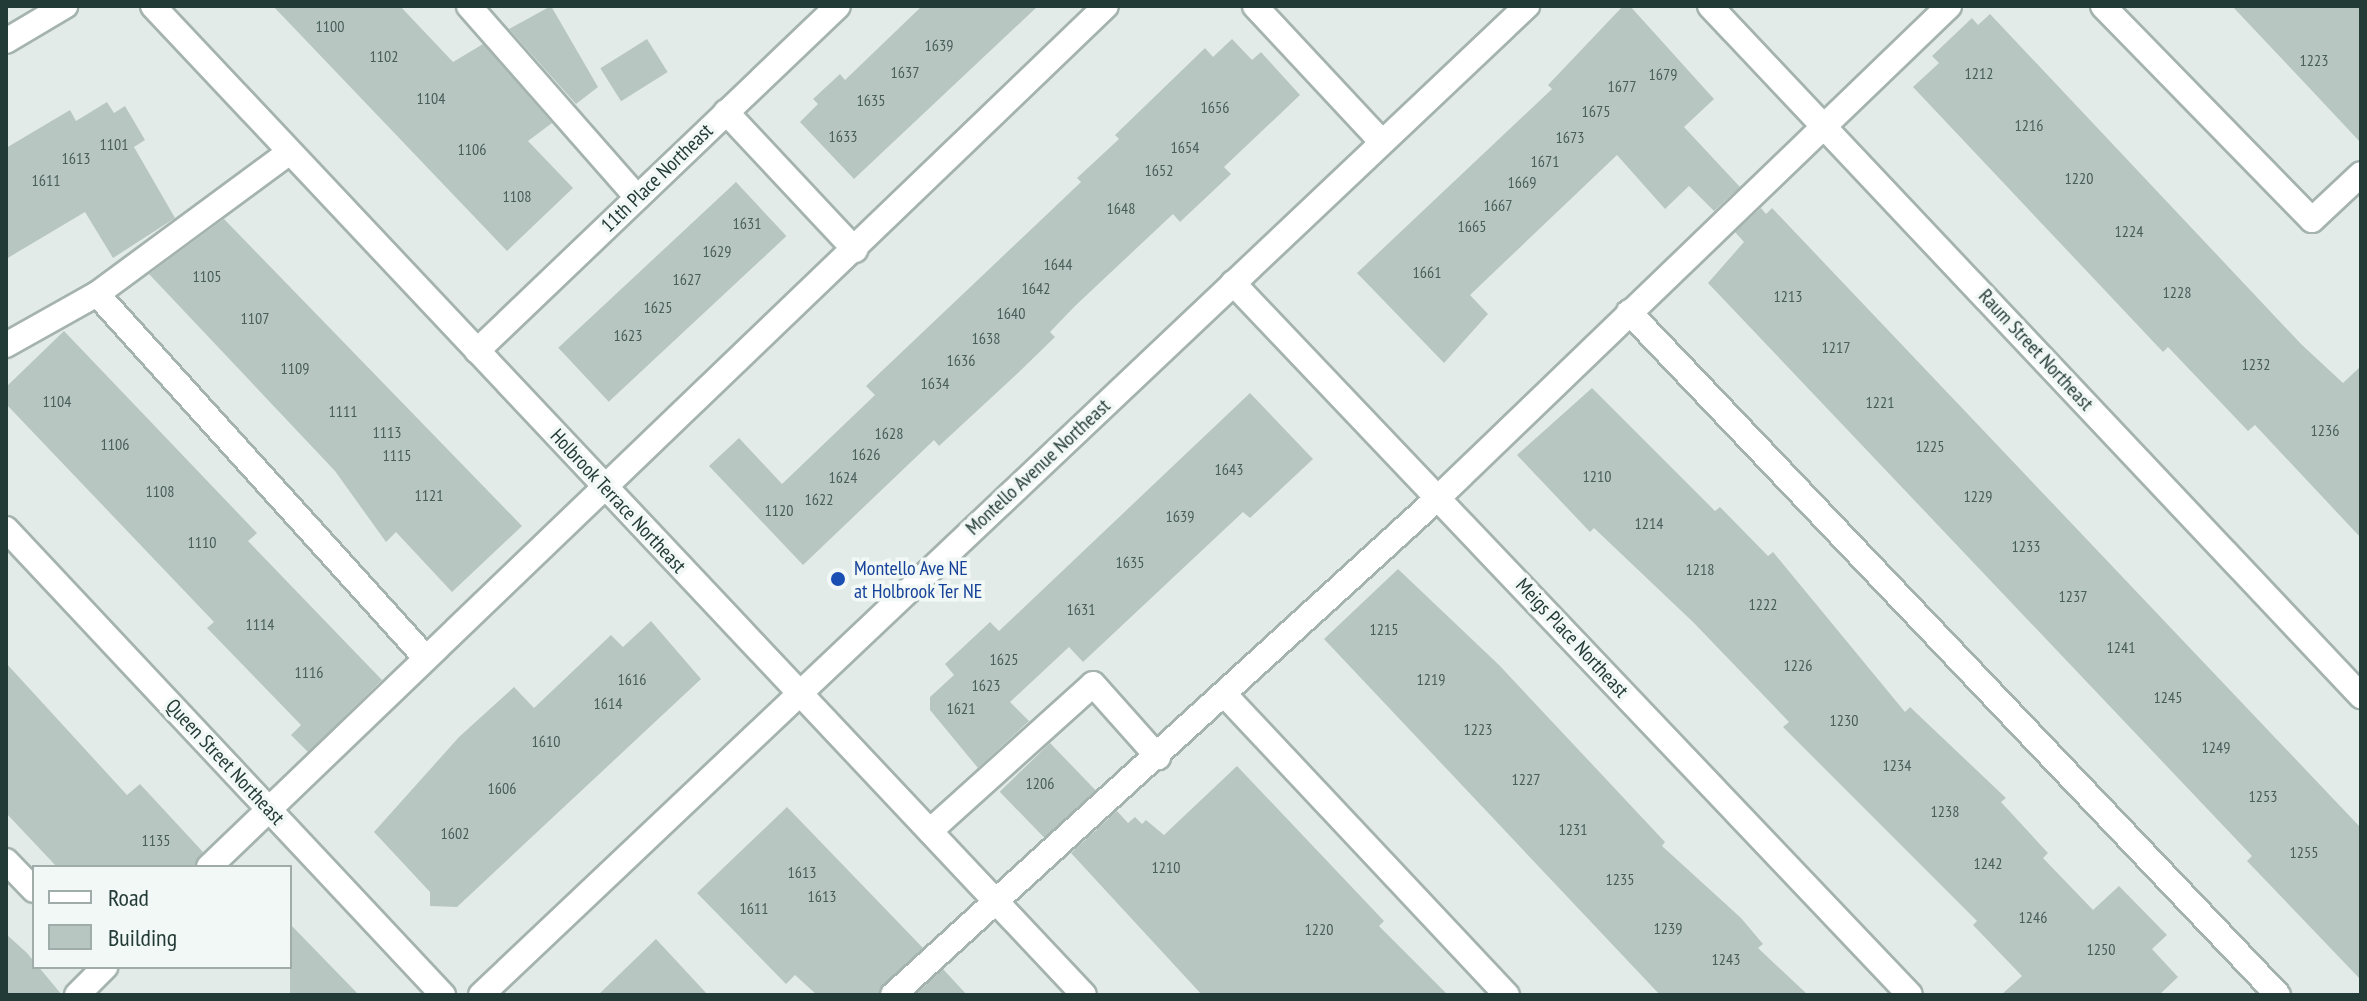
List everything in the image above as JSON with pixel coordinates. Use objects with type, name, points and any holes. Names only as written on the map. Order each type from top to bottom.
[{"type":"street","points":[[6,41],[65,6]]},
{"type":"street","name":"Holbrook Terrace Northeast","points":[[153,6],[288,153],[1084,995]]},
{"type":"street","points":[[469,6],[637,197]]},
{"type":"street","name":"11th Place Northeast","points":[[477,351],[838,6]]},
{"type":"street","points":[[211,865],[1106,6]]},
{"type":"street","points":[[1255,6],[1382,142]]},
{"type":"street","name":"Montello Avenue Northeast","points":[[481,995],[1527,6]]},
{"type":"street","name":"Raum Street Northeast","points":[[1710,6],[2361,696]]},
{"type":"street","points":[[893,995],[999,904],[1439,497],[1822,124],[1949,6]]},
{"type":"street","points":[[2103,6],[2312,220],[2361,174]]},
{"type":"street","points":[[726,112],[855,250]]},
{"type":"street","points":[[6,345],[97,294],[288,153]]},
{"type":"street","name":"Meigs Place Northeast","points":[[1233,283],[1910,995]]},
{"type":"street","points":[[97,294],[425,657]]},
{"type":"street","points":[[1629,312],[2278,995]]},
{"type":"street","name":"Queen Street Northeast","points":[[6,529],[443,995]]},
{"type":"street","points":[[930,831],[1093,684],[1158,757]]},
{"type":"street","points":[[1225,695],[1507,995]]},
{"type":"street","points":[[6,861],[32,888]]},
{"type":"street","points":[[77,995],[103,969]]},
{"type":"building","points":[[273,6],[400,6],[453,62],[483,44],[552,123],[528,141],[573,188],[507,251]]},
{"type":"building","points":[[551,6],[598,87],[576,104],[509,29]]},
{"type":"building","points":[[922,6],[1038,6],[854,179],[800,122],[818,104],[813,99],[840,74],[845,80]]},
{"type":"building","points":[[1623,6],[1630,6],[1714,99],[1684,127],[1740,187],[1714,211],[1689,186],[1665,209],[1617,155],[1470,295],[1488,314],[1444,363],[1357,273],[1552,89],[1548,85]]},
{"type":"building","points":[[2232,6],[2361,6],[2361,143],[2301,79]]},
{"type":"building","points":[[1990,14],[2301,344],[2343,383],[2361,366],[2361,538],[2255,425],[2248,431],[2168,347],[2163,352],[1913,87],[1939,63],[1932,56],[1972,18],[1978,25]]},
{"type":"building","points":[[647,39],[668,72],[621,101],[600,68]]},
{"type":"building","points":[[1232,39],[1252,60],[1261,52],[1300,95],[1224,167],[1231,174],[1180,222],[1173,214],[1075,306],[1050,332],[1055,337],[1019,372],[939,446],[934,440],[803,565],[709,466],[739,438],[782,484],[875,395],[866,386],[1081,182],[1077,178],[1119,139],[1115,135],[1205,48],[1213,57]]},
{"type":"building","points":[[107,102],[114,113],[125,106],[145,140],[134,147],[175,218],[113,258],[85,212],[6,259],[6,148],[70,110],[76,121]]},
{"type":"building","points":[[736,182],[786,236],[609,402],[558,348]]},
{"type":"building","points":[[1761,208],[1766,214],[1772,208],[2361,828],[2361,980],[2247,861],[2252,856],[1708,283],[1744,242],[1735,232]]},
{"type":"building","points":[[224,219],[522,526],[452,592],[396,532],[386,542],[335,471],[149,274]]},
{"type":"building","points":[[64,331],[257,533],[248,541],[382,680],[308,752],[291,735],[301,725],[207,628],[214,622],[6,404],[6,387]]},
{"type":"building","points":[[1592,388],[1715,511],[1720,507],[1768,556],[1773,552],[1905,712],[1910,707],[2006,798],[2001,802],[2048,853],[2043,858],[2093,910],[2119,886],[2167,935],[2152,949],[2178,977],[2159,995],[2001,995],[2022,976],[1973,925],[1977,921],[1783,727],[1789,722],[1694,623],[1594,528],[1590,532],[1517,455]]},
{"type":"building","points":[[1250,393],[1313,459],[1250,518],[1243,512],[1083,662],[1069,647],[1010,702],[1029,721],[978,768],[930,710],[930,697],[954,675],[945,664],[990,622],[999,631]]},
{"type":"building","points":[[1398,569],[1499,665],[1665,842],[1662,846],[1741,918],[1763,944],[1758,948],[1808,995],[1660,995],[1324,639]]},
{"type":"building","points":[[651,621],[701,679],[457,907],[430,906],[430,892],[374,832],[459,737],[514,687],[534,708],[611,635],[623,647]]},
{"type":"building","points":[[6,663],[127,795],[140,784],[203,852],[195,865],[55,865],[6,813]]},
{"type":"building","points":[[1050,743],[1096,790],[1045,839],[1000,792]]},
{"type":"building","points":[[1237,766],[1384,921],[1379,926],[1448,995],[1202,995],[1071,853],[1117,811],[1128,823],[1135,817],[1142,824],[1146,820],[1164,835]]},
{"type":"building","points":[[787,807],[923,948],[878,995],[817,995],[795,975],[786,984],[697,893]]},
{"type":"building","points":[[292,926],[359,995],[290,995]]},
{"type":"building","points":[[6,934],[32,959],[32,969],[40,969],[62,995],[6,995]]},
{"type":"building","points":[[656,939],[708,995],[598,995]]},
{"type":"building","points":[[943,969],[967,995],[915,995]]},
{"type":"place","name":"Montello Ave NE at Holbrook Ter NE","points":[[838,579]]}]
